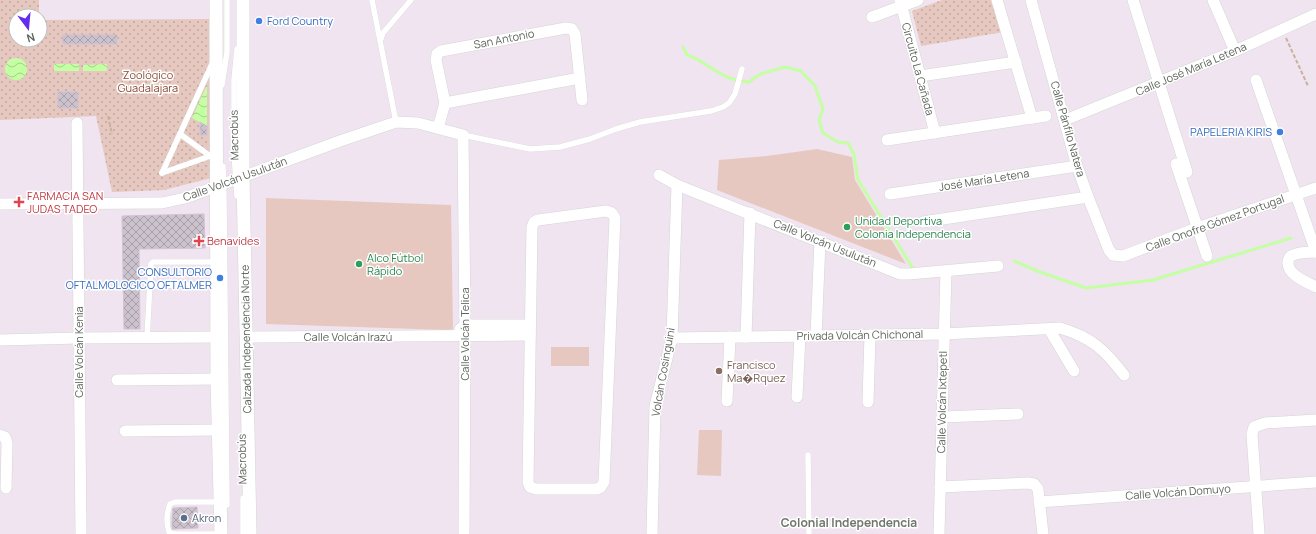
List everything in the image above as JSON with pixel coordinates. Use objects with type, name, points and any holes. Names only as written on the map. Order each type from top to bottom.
[{"type":"street","points":[[216,0],[213,155],[219,185],[216,284],[221,534]]},
{"type":"street","name":"Calzada Independencia Norte","points":[[243,0],[240,177],[246,337],[250,534]]},
{"type":"street","points":[[872,17],[900,3],[918,0]]},
{"type":"street","points":[[997,0],[1032,118]]},
{"type":"street","name":"Calle Pánfilo Natera","points":[[1031,0],[1077,166],[1109,250],[1113,255]]},
{"type":"street","points":[[1132,0],[1186,172]]},
{"type":"street","points":[[1213,0],[1235,51]]},
{"type":"street","name":"Circuito La Cañada","points":[[900,3],[935,133]]},
{"type":"street","name":"Calle José María Letena","points":[[1065,120],[1235,51],[1316,14]]},
{"type":"street","name":"San Antonio","points":[[438,128],[445,103],[436,60],[437,54],[442,51],[457,48],[566,28],[572,29],[574,34],[582,100]]},
{"type":"street","points":[[920,76],[1016,62]]},
{"type":"street","points":[[445,103],[580,78]]},
{"type":"street","points":[[1256,80],[1316,252],[1294,255],[1290,257],[1288,261],[1289,267],[1298,277],[1316,287]]},
{"type":"street","points":[[888,140],[1046,116]]},
{"type":"street","name":"Calle Volcán Usulután","points":[[0,204],[162,202],[185,198],[396,122],[418,123],[463,135]]},
{"type":"street","name":"Calle Volcán Kenia","points":[[78,123],[81,534]]},
{"type":"street","name":"Calle Volcán Telica","points":[[463,135],[465,331],[464,534]]},
{"type":"street","points":[[1176,164],[1207,256]]},
{"type":"street","name":"José María Letena","points":[[890,194],[1077,166]]},
{"type":"street","name":"Calle Volcán Usulután","points":[[659,175],[678,185],[900,274],[998,266]]},
{"type":"street","name":"Volcán Cosinguini","points":[[652,534],[655,406],[672,338],[678,185]]},
{"type":"street","name":"Calle Onofre Gómez Portugal","points":[[1113,255],[1123,256],[1197,228],[1316,188]]},
{"type":"street","points":[[923,222],[1088,197]]},
{"type":"street","points":[[606,211],[612,213],[615,218],[604,482],[602,487],[596,489],[536,489],[530,487],[528,482],[530,330],[532,227],[534,222],[538,220],[606,211]]},
{"type":"street","points":[[746,337],[750,213]]},
{"type":"street","points":[[816,336],[820,241]]},
{"type":"street","name":"Calle Volcán Ixtepetl","points":[[939,534],[946,271]]},
{"type":"street","name":"Privada Volcán Chichonal","points":[[672,338],[944,334],[1060,328],[1086,338],[1103,350],[1124,375]]},
{"type":"street","points":[[1049,329],[1074,371]]},
{"type":"street","name":"Calle Volcán Irazú","points":[[246,337],[450,336],[465,331],[530,330]]},
{"type":"street","points":[[868,402],[870,335]]},
{"type":"street","points":[[797,398],[800,336]]},
{"type":"street","points":[[0,340],[217,337]]},
{"type":"street","points":[[728,401],[730,337]]},
{"type":"street","points":[[117,380],[217,378]]},
{"type":"street","points":[[942,417],[1018,414]]},
{"type":"street","points":[[1259,534],[1252,434],[1254,427],[1265,423],[1316,420]]},
{"type":"street","points":[[125,431],[218,430]]},
{"type":"street","points":[[0,435],[6,437],[8,442],[6,488]]},
{"type":"street","points":[[940,487],[1028,482],[1034,484],[1038,489],[1042,534]]},
{"type":"street","name":"Calle Volcán Domuyo","points":[[1039,502],[1316,482]]},
{"type":"lane","name":"Macrobús","points":[[227,0],[227,52],[222,81],[219,185],[227,534]]},
{"type":"lane","name":"Macrobús","points":[[238,0],[237,52],[234,80],[234,153],[240,177],[239,221],[243,487]]},
{"type":"lane","points":[[372,0],[396,122]]},
{"type":"lane","points":[[381,41],[383,33],[411,0]]},
{"type":"lane","points":[[213,155],[162,173],[216,56]]},
{"type":"lane","points":[[463,135],[530,149],[560,147],[590,139],[640,122],[711,111],[723,107],[729,103],[735,94],[742,69]]},
{"type":"lane","points":[[180,134],[213,155]]},
{"type":"lane","points":[[147,338],[150,266],[153,262],[217,262]]},
{"type":"lane","points":[[149,286],[216,284]]},
{"type":"lane","points":[[808,455],[809,534]]},
{"type":"lane","name":"Macrobús","points":[[243,495],[243,534]]},
{"type":"lane","points":[[220,502],[175,502],[170,504],[168,509],[167,526],[169,532],[174,534],[221,534]]},
{"type":"path","points":[[1282,30],[1308,86]]},
{"type":"path","points":[[108,116],[112,134]]},
{"type":"green space","name":"Zoológico Guadalajara","points":[[0,0],[39,0],[39,8],[8,8],[8,48],[48,48],[48,20],[209,19],[211,178],[164,190],[112,192],[96,116],[0,120]]},
{"type":"green space","points":[[942,0],[994,0],[1003,32],[921,46],[912,11]]},
{"type":"green space","name":"Unidad Deportiva Colonia Independencia","points":[[817,149],[852,157],[855,180],[906,264],[717,190],[719,160],[767,156]]},
{"type":"green space","name":"Alco Fútbol Rápido","points":[[266,198],[451,205],[453,329],[266,324]]},
{"type":"green space","points":[[551,347],[589,347],[589,366],[551,366]]},
{"type":"green space","points":[[699,430],[722,430],[721,476],[697,475]]},
{"type":"water","points":[[16,58],[24,61],[27,69],[24,77],[16,80],[8,77],[5,69],[8,61]]},
{"type":"water","points":[[54,64],[79,64],[79,71],[54,71]]},
{"type":"water","points":[[107,64],[107,71],[83,71],[83,65]]},
{"type":"water","points":[[207,85],[207,126],[192,118]]},
{"type":"building","points":[[63,35],[117,35],[117,44],[63,44]]},
{"type":"building","points":[[58,92],[78,92],[78,108],[58,108]]},
{"type":"building","points":[[200,122],[207,126],[207,135],[200,135]]},
{"type":"building","points":[[204,214],[205,248],[139,249],[140,329],[124,329],[122,216]]},
{"type":"building","name":"Akron","points":[[197,507],[198,528],[172,529],[173,508]]},
{"type":"waterway","points":[[683,47],[687,55],[699,60],[721,74],[737,80],[749,82],[760,74],[785,67],[801,71],[815,86],[823,109],[819,120],[823,133],[838,142],[848,143],[854,154],[858,180],[914,270]]},
{"type":"waterway","points":[[1014,261],[1086,288],[1153,280],[1291,238]]},
{"type":"place","name":"Ford Country","points":[[259,21]]},
{"type":"place","name":"PAPELERIA KIRIS","points":[[1280,132]]},
{"type":"place","name":"FARMACIA SAN JUDAS TADEO","points":[[19,202]]},
{"type":"place","name":"Unidad Deportiva Colonia Independencia","points":[[847,227]]},
{"type":"place","name":"Benavides","points":[[199,241]]},
{"type":"place","name":"Alco Fútbol Rápido","points":[[359,264]]},
{"type":"place","name":"CONSULTORIO OFTALMOLOGICO OFTALMER","points":[[220,278]]},
{"type":"place","name":"Francisco Ma�Rquez","points":[[719,371]]},
{"type":"place","name":"Akron","points":[[184,518]]},
{"type":"district","name":"Colonial Independencia","points":[[849,523]]}]
